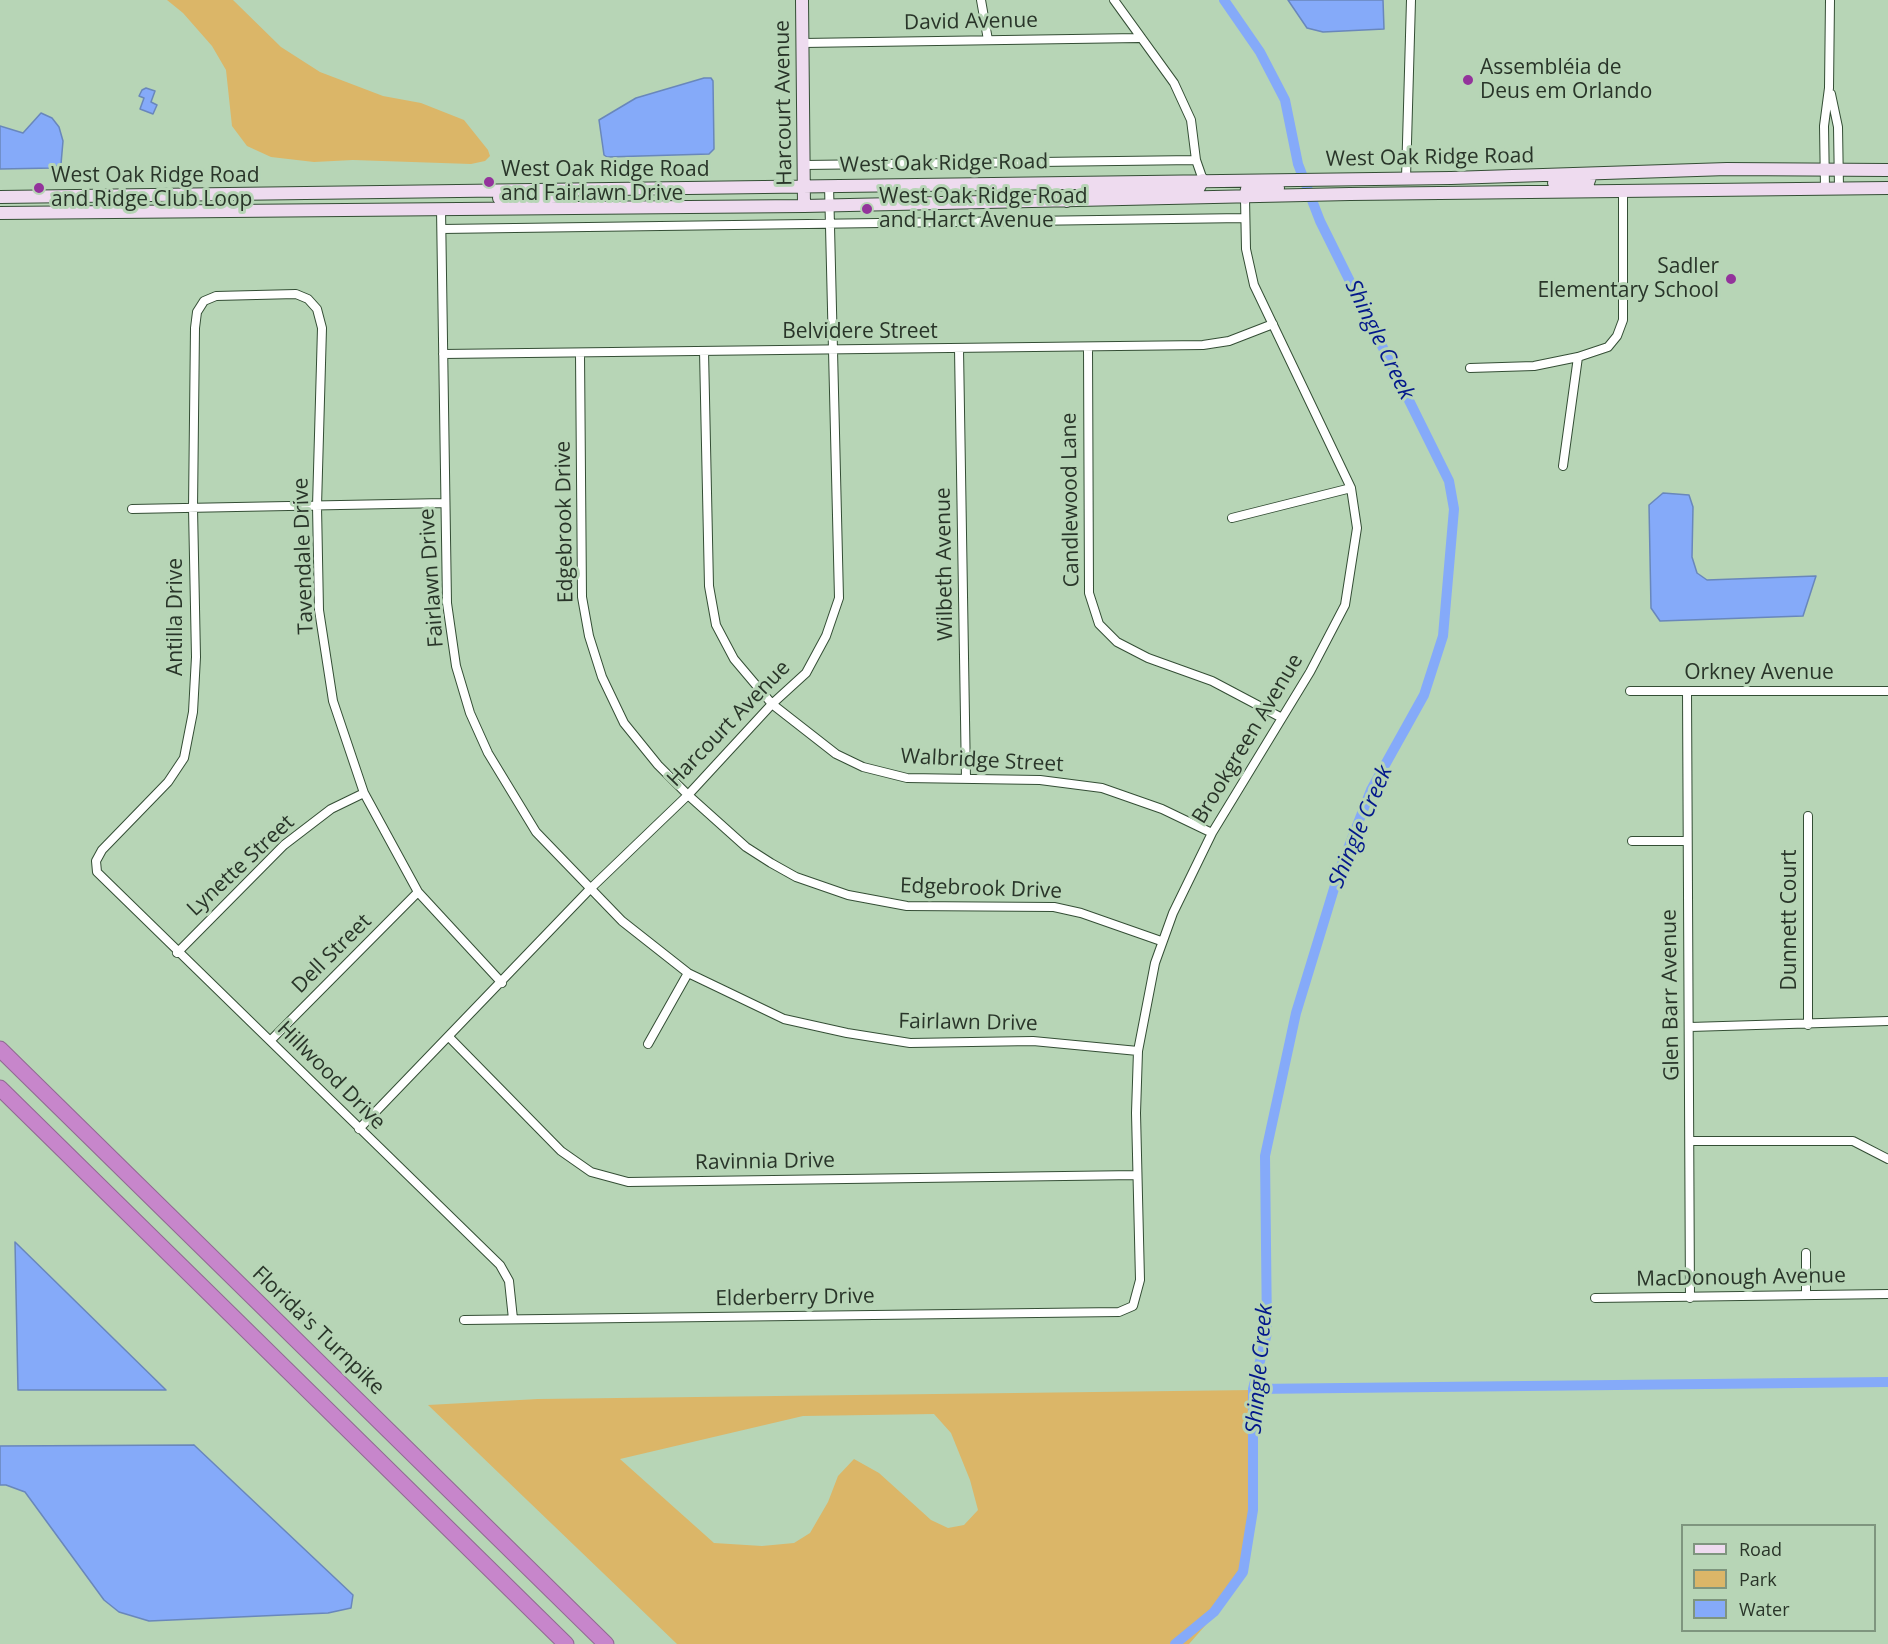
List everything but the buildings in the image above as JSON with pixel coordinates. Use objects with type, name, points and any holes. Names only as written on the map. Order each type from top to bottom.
[{"type":"highway","name":"Florida's Turnpike","points":[[0,1049],[606,1644]]},
{"type":"highway","points":[[0,1088],[566,1644]]},
{"type":"street","name":"Harcourt Avenue","points":[[802,0],[804,206]]},
{"type":"street","points":[[981,0],[988,40]]},
{"type":"street","points":[[1066,201],[1088,190],[1198,189],[1203,180],[1196,160],[1191,120],[1174,83],[1139,38],[1114,0]]},
{"type":"street","points":[[1406,178],[1411,0]]},
{"type":"street","points":[[1825,188],[1824,126],[1830,88],[1830,0]]},
{"type":"street","name":"David Avenue","points":[[803,43],[1139,38]]},
{"type":"street","points":[[1830,88],[1838,128],[1839,188]]},
{"type":"street","points":[[804,165],[1196,160]]},
{"type":"street","points":[[1658,190],[1666,182],[1715,182],[1745,169]]},
{"type":"street","name":"West Oak Ridge Road","points":[[0,197],[1406,178],[1745,169],[1888,170]]},
{"type":"street","points":[[1526,193],[1536,183],[1588,183],[1591,174]]},
{"type":"street","points":[[1245,198],[1247,189],[1300,187],[1313,179]]},
{"type":"street","name":"Harcourt Avenue","points":[[359,1129],[589,890],[688,795],[772,704],[806,673],[826,636],[839,598],[829,185]]},
{"type":"street","name":"West Oak Ridge Road","points":[[0,213],[829,206],[1272,196],[1888,188]]},
{"type":"street","points":[[441,209],[443,198],[548,198],[564,189]]},
{"type":"street","points":[[1470,368],[1534,366],[1578,357],[1608,347],[1617,336],[1623,320],[1623,191]]},
{"type":"street","points":[[98,196],[99,211]]},
{"type":"street","name":"Brookgreen Avenue","points":[[1126,1311],[1133,1306],[1138,1295],[1140,1280],[1137,1051],[1148,991],[1161,941],[1183,889],[1212,833],[1310,672],[1345,605],[1357,528],[1351,488],[1254,285],[1246,249],[1245,198]]},
{"type":"street","name":"Fairlawn Drive","points":[[441,209],[447,603],[456,666],[470,713],[488,753],[536,832],[589,890],[622,921],[688,973],[784,1019],[847,1033],[910,1043],[1034,1041],[1137,1051]]},
{"type":"street","points":[[442,229],[1245,218]]},
{"type":"street","name":"Antilla Drive","points":[[97,872],[96,861],[102,850],[168,782],[184,758],[193,712],[196,657],[193,508],[197,312],[204,301],[216,296],[296,294],[308,299],[317,309],[322,328]]},
{"type":"street","name":"Belvidere Street","points":[[443,354],[1203,345],[1229,341],[1273,324]]},
{"type":"street","name":"Tavendale Drive","points":[[322,328],[317,506],[319,610],[333,701],[364,793],[418,892],[502,983]]},
{"type":"street","name":"Candlewood Lane","points":[[1088,347],[1089,593],[1099,624],[1117,642],[1148,658],[1212,681],[1282,718]]},
{"type":"street","name":"Wilbeth Avenue","points":[[959,349],[966,779]]},
{"type":"street","name":"Walbridge Street","points":[[704,351],[709,586],[716,625],[734,659],[772,704],[836,754],[863,767],[907,778],[1040,780],[1102,788],[1162,809],[1212,833]]},
{"type":"street","name":"Edgebrook Drive","points":[[580,354],[582,597],[589,636],[602,677],[624,723],[658,765],[746,847],[796,877],[848,896],[907,906],[1054,908],[1082,913],[1161,941]]},
{"type":"street","points":[[1563,466],[1578,357]]},
{"type":"street","points":[[1232,518],[1351,488]]},
{"type":"street","points":[[132,508],[444,503]]},
{"type":"street","name":"Orkney Avenue","points":[[1630,691],[1888,691]]},
{"type":"street","name":"Glen Barr Avenue","points":[[1687,691],[1690,1298]]},
{"type":"street","name":"Lynette Street","points":[[177,952],[284,845],[331,809],[364,793]]},
{"type":"street","name":"Dunnett Court","points":[[1808,816],[1808,1024]]},
{"type":"street","points":[[1632,841],[1687,841]]},
{"type":"street","name":"Hillwood Drive","points":[[97,872],[500,1265],[509,1281],[513,1319]]},
{"type":"street","name":"Dell Street","points":[[271,1041],[418,892]]},
{"type":"street","points":[[648,1044],[688,973]]},
{"type":"street","points":[[1690,1027],[1888,1021]]},
{"type":"street","name":"Ravinnia Drive","points":[[449,1037],[561,1151],[591,1172],[628,1182],[1137,1175]]},
{"type":"street","points":[[1691,1141],[1845,1140],[1853,1141],[1888,1159]]},
{"type":"street","points":[[1806,1253],[1806,1295]]},
{"type":"street","name":"MacDonough Avenue","points":[[1595,1298],[1888,1294]]},
{"type":"street","name":"Elderberry Drive","points":[[464,1320],[1126,1311]]},
{"type":"green space","points":[[167,0],[233,0],[281,47],[320,72],[383,96],[421,103],[464,120],[488,150],[490,156],[485,161],[471,164],[353,160],[314,162],[271,157],[247,146],[232,126],[226,70],[212,46],[183,13]]},
{"type":"green space","points":[[1254,1390],[1254,1487],[1248,1547],[1240,1575],[1219,1610],[1189,1644],[677,1644],[428,1405],[538,1399]],"holes":[[[934,1414],[951,1433],[970,1480],[978,1510],[964,1525],[948,1528],[931,1520],[879,1473],[854,1459],[838,1476],[828,1502],[810,1533],[794,1543],[762,1546],[714,1543],[620,1459],[803,1416]]]},
{"type":"water","points":[[1288,0],[1383,0],[1384,29],[1323,32],[1307,28]]},
{"type":"water","points":[[704,78],[711,78],[713,81],[714,149],[709,154],[607,157],[604,155],[599,120],[636,98]]},
{"type":"water","points":[[146,88],[155,91],[151,102],[157,105],[153,114],[140,109],[144,98],[139,96]]},
{"type":"water","points":[[41,113],[52,118],[59,127],[63,141],[61,164],[53,168],[0,169],[0,126],[23,133]]},
{"type":"water","points":[[1663,493],[1689,495],[1693,507],[1692,557],[1697,573],[1707,580],[1816,576],[1803,616],[1660,621],[1651,608],[1649,505]]},
{"type":"water","points":[[15,1242],[166,1390],[18,1390]]},
{"type":"water","points":[[194,1445],[353,1595],[351,1608],[328,1613],[149,1621],[119,1612],[104,1600],[25,1492],[0,1485],[0,1446]]},
{"type":"waterway","name":"Shingle Creek","points":[[1175,1644],[1214,1612],[1243,1572],[1253,1510],[1253,1389],[1267,1333],[1265,1156],[1296,1013],[1340,869],[1371,790],[1424,695],[1443,636],[1454,509],[1449,481],[1320,221],[1298,164],[1285,100],[1260,52],[1224,0]]},
{"type":"waterway","points":[[1253,1389],[1888,1382]]},
{"type":"place","name":"Assembléia de Deus em Orlando","points":[[1468,80]]},
{"type":"place","name":"West Oak Ridge Road and Fairlawn Drive","points":[[489,182]]},
{"type":"place","name":"West Oak Ridge Road and Ridge Club Loop","points":[[39,188]]},
{"type":"place","name":"West Oak Ridge Road and Harct Avenue","points":[[867,209]]},
{"type":"place","name":"Sadler Elementary School","points":[[1731,279]]}]
